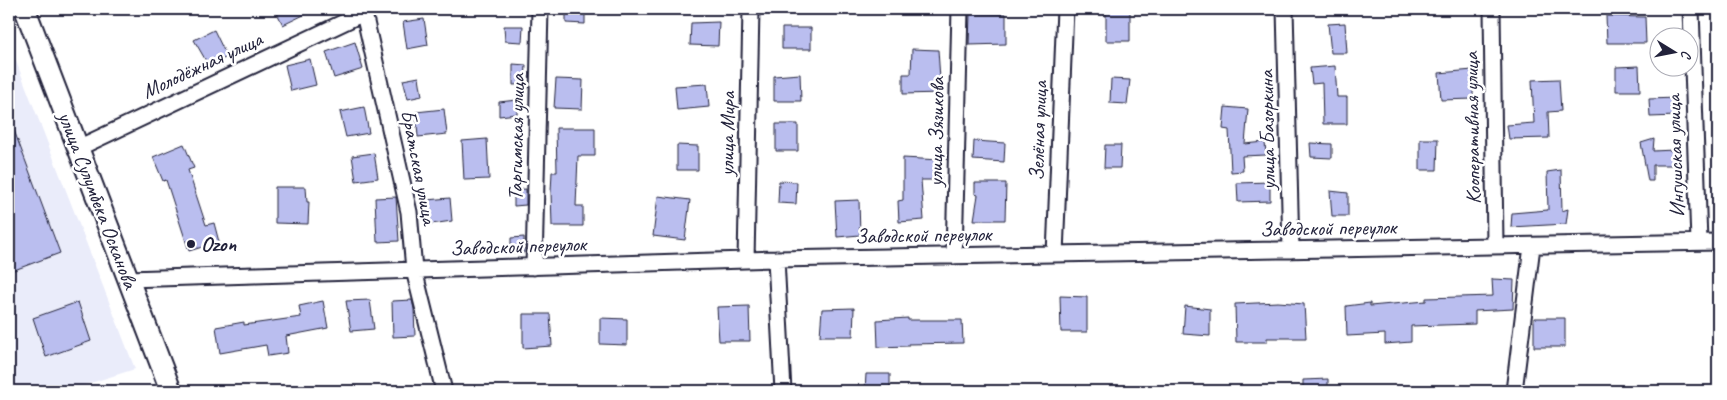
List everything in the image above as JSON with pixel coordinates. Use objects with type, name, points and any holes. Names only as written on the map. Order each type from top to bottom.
[{"type":"main road","name":"улица Сулумбека Осканова","points":[[25,9],[171,391]]},
{"type":"street","name":"Таргимская улица","points":[[534,267],[540,9]]},
{"type":"street","name":"улица Мира","points":[[746,260],[752,9]]},
{"type":"street","name":"улица Зязикова","points":[[954,256],[960,9]]},
{"type":"street","name":"Зелёная улица","points":[[1054,254],[1065,9]]},
{"type":"street","name":"улица Базоркина","points":[[1285,9],[1291,250]]},
{"type":"street","name":"Кооперативная улица","points":[[1492,9],[1495,246]]},
{"type":"street","name":"Ингушская улица","points":[[1691,9],[1699,242]]},
{"type":"street","name":"Молодёжная улица","points":[[78,148],[366,10]]},
{"type":"street","name":"Братская улица","points":[[366,10],[409,212],[414,270],[444,391]]},
{"type":"street","name":"Заводской переулок","points":[[128,279],[776,259],[1718,242]]},
{"type":"street","points":[[1514,391],[1532,246]]},
{"type":"street","points":[[776,259],[783,391]]},
{"type":"shaded area","points":[[9,43],[135,369],[65,391],[9,391]]},
{"type":"building","points":[[275,9],[316,9],[283,25]]},
{"type":"building","points":[[566,9],[585,9],[585,24],[566,23]]},
{"type":"building","points":[[1106,11],[1130,11],[1130,41],[1106,41]]},
{"type":"building","points":[[970,13],[1006,14],[1006,44],[969,45]]},
{"type":"building","points":[[1606,16],[1645,17],[1646,43],[1607,43]]},
{"type":"building","points":[[424,19],[428,45],[407,49],[403,22]]},
{"type":"building","points":[[719,22],[718,46],[690,45],[691,23]]},
{"type":"building","points":[[1345,23],[1347,53],[1331,53],[1328,24]]},
{"type":"building","points":[[504,26],[523,26],[522,42],[505,41]]},
{"type":"building","points":[[782,28],[811,28],[811,49],[782,49]]},
{"type":"building","points":[[214,30],[227,57],[209,66],[194,40]]},
{"type":"building","points":[[355,42],[363,69],[334,78],[326,52]]},
{"type":"building","points":[[912,49],[938,50],[941,93],[903,94],[903,74],[911,74]]},
{"type":"building","points":[[310,59],[316,85],[291,91],[285,65]]},
{"type":"building","points":[[513,64],[526,65],[525,84],[513,85]]},
{"type":"building","points":[[1335,66],[1337,97],[1347,97],[1347,124],[1323,124],[1322,83],[1312,84],[1310,68]]},
{"type":"building","points":[[1639,66],[1640,91],[1616,91],[1616,67]]},
{"type":"building","points":[[1473,70],[1473,99],[1441,100],[1439,73]]},
{"type":"building","points":[[800,74],[801,101],[774,101],[774,76]]},
{"type":"building","points":[[419,77],[422,96],[408,99],[403,80]]},
{"type":"building","points":[[556,79],[583,80],[582,109],[554,108]]},
{"type":"building","points":[[1111,79],[1130,80],[1127,104],[1110,103]]},
{"type":"building","points":[[1559,79],[1561,111],[1548,112],[1549,138],[1509,139],[1507,125],[1534,123],[1532,80]]},
{"type":"building","points":[[707,84],[709,107],[677,110],[675,86]]},
{"type":"building","points":[[1676,98],[1677,116],[1650,117],[1649,99]]},
{"type":"building","points":[[517,100],[517,114],[499,116],[499,102]]},
{"type":"building","points":[[364,107],[369,133],[346,137],[340,112]]},
{"type":"building","points":[[1225,107],[1248,109],[1245,144],[1265,142],[1266,155],[1242,156],[1243,171],[1231,172],[1229,130],[1223,129]]},
{"type":"building","points":[[444,109],[447,134],[418,137],[416,112]]},
{"type":"building","points":[[9,117],[60,253],[9,272]]},
{"type":"building","points":[[776,124],[798,124],[798,151],[776,151]]},
{"type":"building","points":[[556,128],[595,128],[595,156],[578,156],[576,206],[583,206],[583,226],[552,226],[552,172],[557,172]]},
{"type":"building","points":[[487,139],[489,179],[464,180],[462,141]]},
{"type":"building","points":[[1420,139],[1438,139],[1437,170],[1420,170]]},
{"type":"building","points":[[1654,139],[1653,151],[1674,150],[1676,165],[1653,165],[1653,181],[1648,181],[1641,143]]},
{"type":"building","points":[[974,141],[1005,143],[1004,162],[973,160]]},
{"type":"building","points":[[1310,143],[1332,144],[1332,158],[1311,157]]},
{"type":"building","points":[[184,144],[194,168],[188,170],[206,225],[214,223],[219,242],[189,251],[166,180],[163,181],[153,157]]},
{"type":"building","points":[[677,145],[698,146],[698,170],[677,170]]},
{"type":"building","points":[[1105,145],[1121,145],[1120,168],[1104,168]]},
{"type":"building","points":[[374,153],[378,178],[356,181],[352,156]]},
{"type":"building","points":[[903,158],[940,160],[941,180],[921,180],[924,220],[899,222],[898,201],[903,200]]},
{"type":"building","points":[[1561,170],[1562,211],[1568,209],[1566,224],[1511,227],[1512,213],[1548,210],[1547,172]]},
{"type":"building","points":[[779,181],[797,182],[796,204],[778,203]]},
{"type":"building","points":[[1270,182],[1270,201],[1238,202],[1237,183]]},
{"type":"building","points":[[975,183],[1006,183],[1005,220],[974,220],[978,195],[975,194]]},
{"type":"building","points":[[275,187],[306,187],[307,202],[309,202],[308,224],[275,223]]},
{"type":"building","points":[[526,189],[526,205],[514,206],[514,190]]},
{"type":"building","points":[[1330,191],[1348,193],[1348,216],[1332,216]]},
{"type":"building","points":[[658,196],[690,200],[685,240],[653,236]]},
{"type":"building","points":[[396,197],[399,241],[377,242],[375,198]]},
{"type":"building","points":[[450,198],[452,221],[431,224],[427,200]]},
{"type":"building","points":[[859,200],[860,235],[837,237],[835,201]]},
{"type":"building","points":[[524,237],[524,253],[511,253],[511,238]]},
{"type":"building","points":[[1492,279],[1514,280],[1513,309],[1475,311],[1475,324],[1411,326],[1411,342],[1385,344],[1385,334],[1347,336],[1346,306],[1426,301],[1426,298],[1493,296]]},
{"type":"building","points":[[1060,296],[1087,297],[1087,332],[1061,332]]},
{"type":"building","points":[[370,300],[374,329],[351,331],[346,301]]},
{"type":"building","points":[[412,300],[415,336],[393,337],[392,301]]},
{"type":"building","points":[[323,301],[328,328],[286,336],[288,353],[268,356],[266,345],[220,353],[216,327],[244,322],[244,325],[301,317],[299,306]]},
{"type":"building","points":[[78,302],[91,341],[46,357],[33,318]]},
{"type":"building","points":[[1278,302],[1304,304],[1306,338],[1267,338],[1267,342],[1236,342],[1235,304]]},
{"type":"building","points":[[749,306],[750,341],[719,341],[717,307]]},
{"type":"building","points":[[1185,306],[1210,309],[1210,336],[1183,334]]},
{"type":"building","points":[[854,308],[853,336],[820,336],[822,309]]},
{"type":"building","points":[[523,314],[550,314],[552,346],[523,348]]},
{"type":"building","points":[[600,318],[627,319],[627,345],[600,344]]},
{"type":"building","points":[[908,318],[908,320],[962,320],[963,343],[908,344],[908,346],[878,347],[877,320]]},
{"type":"building","points":[[1534,318],[1565,318],[1565,347],[1534,347]]},
{"type":"building","points":[[866,374],[890,374],[890,391],[865,391]]},
{"type":"building","points":[[1328,379],[1328,391],[1303,391],[1303,380]]},
{"type":"place","name":"Ozon","points":[[191,244]]}]
